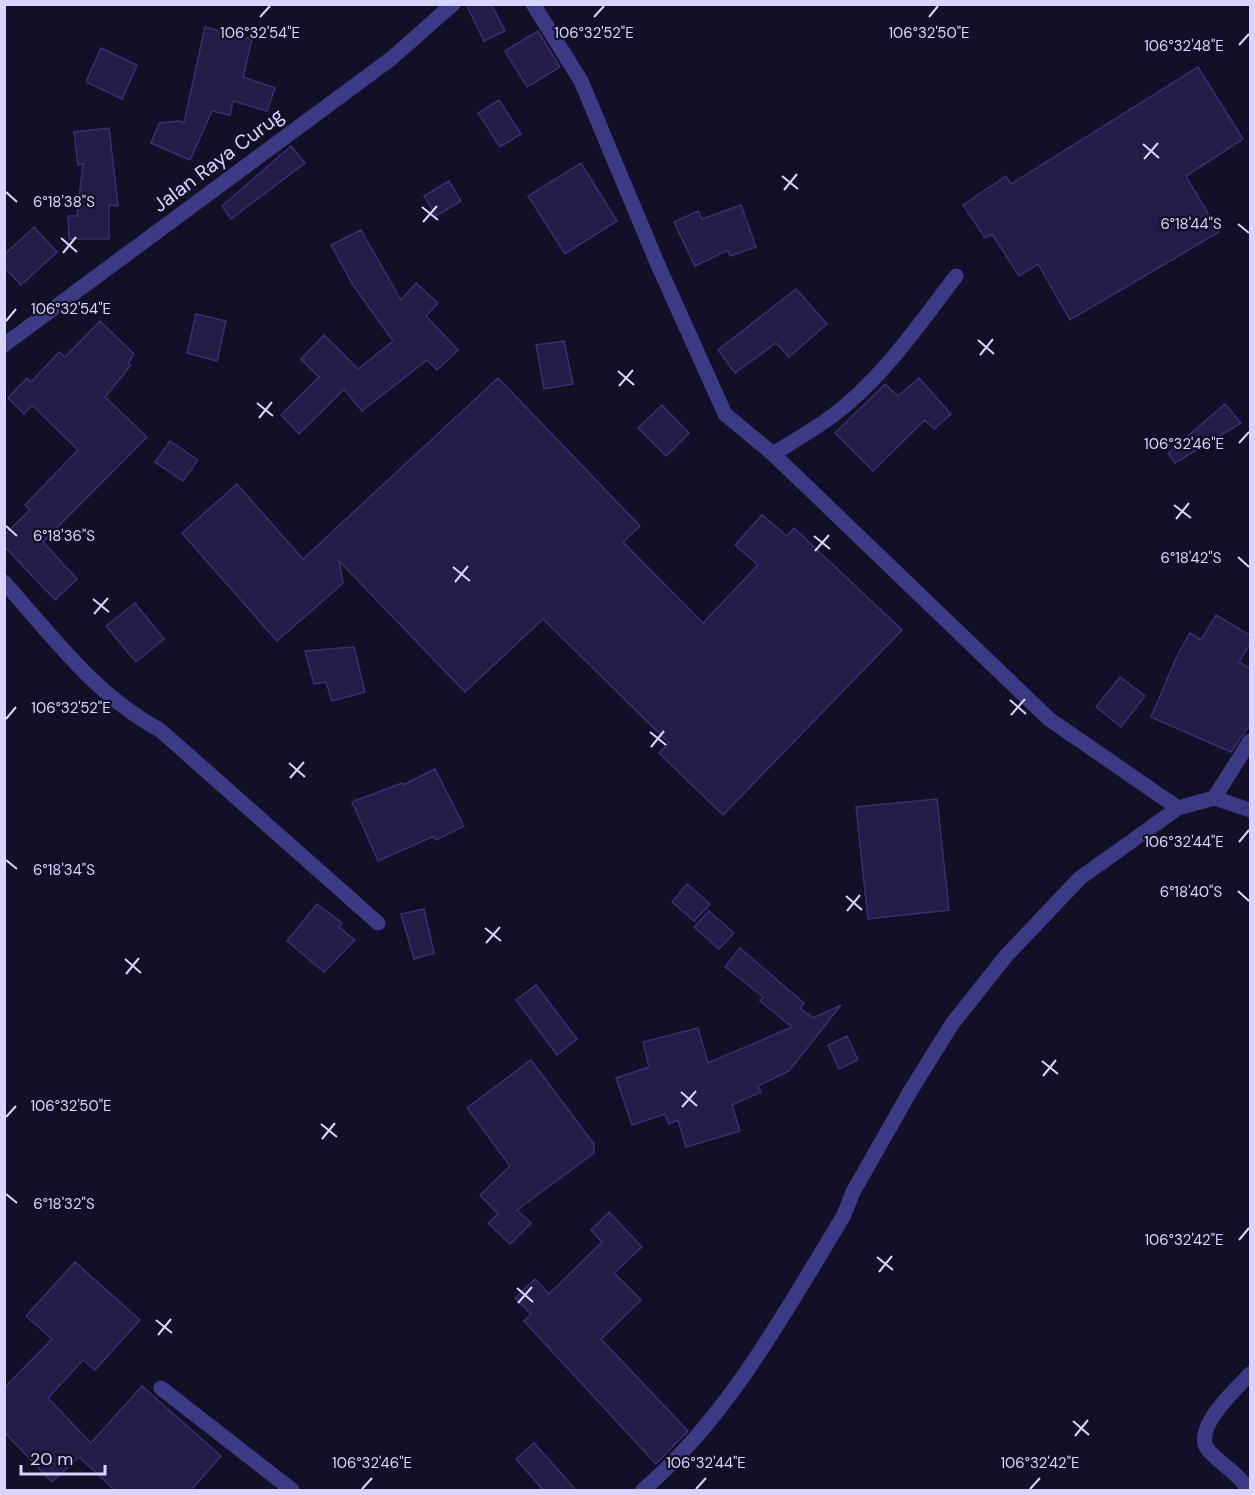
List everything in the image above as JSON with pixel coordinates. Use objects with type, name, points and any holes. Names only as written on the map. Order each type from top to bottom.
[{"type":"street","name":"Jalan Raya Curug","points":[[4,345],[392,58],[453,4]]},
{"type":"street","points":[[533,4],[581,81],[657,265],[725,414],[773,454],[1049,719],[1178,808]]},
{"type":"street","points":[[773,454],[833,416],[877,376],[900,351],[956,276]]},
{"type":"street","points":[[4,582],[93,681],[138,718],[160,730],[378,923]]},
{"type":"street","points":[[1214,798],[1251,741]]},
{"type":"street","points":[[643,1491],[707,1428],[756,1358],[843,1216],[853,1192],[911,1090],[952,1024],[1006,956],[1080,878],[1178,808],[1214,798],[1251,810]]},
{"type":"street","points":[[1249,1491],[1243,1480],[1207,1450],[1203,1439],[1209,1420],[1251,1374]]},
{"type":"street","points":[[161,1388],[292,1491]]},
{"type":"building","points":[[466,4],[491,4],[505,31],[484,41]]},
{"type":"building","points":[[205,27],[252,39],[243,77],[275,88],[267,111],[233,101],[230,115],[212,111],[190,160],[151,143],[159,123],[179,121],[184,123]]},
{"type":"building","points":[[538,31],[560,67],[527,87],[505,51]]},
{"type":"building","points":[[101,48],[137,65],[122,99],[86,82]]},
{"type":"building","points":[[1198,67],[1243,139],[1186,176],[1219,232],[1070,320],[1038,264],[1019,276],[992,234],[985,238],[963,205],[1006,176],[1011,184]]},
{"type":"building","points":[[499,100],[521,134],[500,147],[478,113]]},
{"type":"building","points":[[109,128],[118,206],[109,205],[109,239],[69,239],[68,216],[77,216],[83,164],[78,165],[74,132]]},
{"type":"building","points":[[291,146],[305,163],[231,219],[222,206]]},
{"type":"building","points":[[581,163],[617,221],[565,254],[528,196]]},
{"type":"building","points":[[449,181],[461,201],[436,216],[424,196]]},
{"type":"building","points":[[741,205],[756,247],[730,256],[728,250],[695,266],[674,222],[698,211],[702,219]]},
{"type":"building","points":[[34,227],[57,252],[21,285],[4,267],[4,255]]},
{"type":"building","points":[[361,230],[401,300],[416,283],[438,303],[426,316],[458,350],[437,370],[427,360],[362,411],[344,389],[299,434],[281,415],[319,377],[301,359],[324,335],[358,369],[393,341],[353,285],[331,245]]},
{"type":"building","points":[[796,289],[827,324],[789,357],[776,343],[735,373],[718,350]]},
{"type":"building","points":[[196,314],[226,321],[217,361],[187,353]]},
{"type":"building","points":[[100,321],[134,354],[128,363],[131,365],[105,397],[147,437],[43,542],[77,579],[55,600],[4,546],[4,535],[30,510],[25,505],[78,450],[32,405],[24,414],[8,398],[27,378],[31,382],[59,352],[65,357]]},
{"type":"building","points":[[564,341],[573,384],[544,389],[536,345]]},
{"type":"building","points":[[498,378],[640,526],[623,542],[703,623],[758,565],[735,545],[762,515],[787,536],[794,528],[902,630],[723,815],[659,753],[669,743],[543,619],[465,692],[339,561],[343,583],[277,641],[182,533],[237,484],[303,559]]},
{"type":"building","points":[[919,378],[951,414],[934,429],[925,420],[873,471],[835,433],[885,384],[898,396]]},
{"type":"building","points":[[1225,404],[1241,423],[1175,463],[1168,453]]},
{"type":"building","points":[[662,405],[689,433],[666,456],[638,428]]},
{"type":"building","points":[[170,441],[198,460],[183,481],[155,462]]},
{"type":"building","points":[[135,603],[164,639],[136,662],[106,626]]},
{"type":"building","points":[[1216,615],[1251,636],[1251,642],[1239,662],[1251,669],[1251,723],[1231,752],[1151,717],[1177,656],[1190,633],[1201,640]]},
{"type":"building","points":[[354,647],[365,692],[332,701],[326,682],[314,684],[305,651]]},
{"type":"building","points":[[1120,677],[1145,696],[1121,727],[1096,707]]},
{"type":"building","points":[[435,769],[464,826],[436,840],[434,836],[378,861],[352,802],[402,783],[403,785]]},
{"type":"building","points":[[937,799],[949,910],[868,919],[856,807]]},
{"type":"building","points":[[687,884],[710,904],[694,921],[672,902]]},
{"type":"building","points":[[317,904],[342,923],[339,927],[355,940],[324,972],[287,941]]},
{"type":"building","points":[[424,909],[434,953],[414,959],[401,914]]},
{"type":"building","points":[[709,911],[734,933],[719,949],[694,927]]},
{"type":"building","points":[[740,948],[804,1003],[800,1008],[813,1018],[841,1005],[789,1071],[758,1086],[761,1092],[732,1105],[740,1131],[686,1147],[678,1120],[669,1124],[665,1114],[632,1125],[616,1078],[649,1067],[643,1042],[698,1028],[708,1063],[792,1027],[760,1001],[763,997],[725,967]]},
{"type":"building","points":[[536,985],[577,1039],[557,1055],[516,1000]]},
{"type":"building","points":[[847,1036],[858,1060],[839,1069],[828,1045]]},
{"type":"building","points":[[531,1060],[594,1144],[594,1153],[517,1210],[531,1223],[510,1244],[488,1223],[498,1214],[480,1195],[510,1166],[467,1108]]},
{"type":"building","points":[[609,1212],[642,1247],[614,1273],[641,1300],[601,1339],[688,1431],[656,1464],[524,1321],[531,1314],[515,1298],[535,1279],[549,1294],[602,1242],[591,1230]]},
{"type":"building","points":[[75,1262],[140,1320],[95,1370],[83,1360],[48,1398],[91,1443],[142,1386],[221,1456],[190,1491],[116,1491],[79,1457],[52,1482],[4,1432],[4,1388],[52,1339],[26,1316]]},
{"type":"building","points":[[534,1443],[577,1491],[544,1491],[516,1459]]}]
